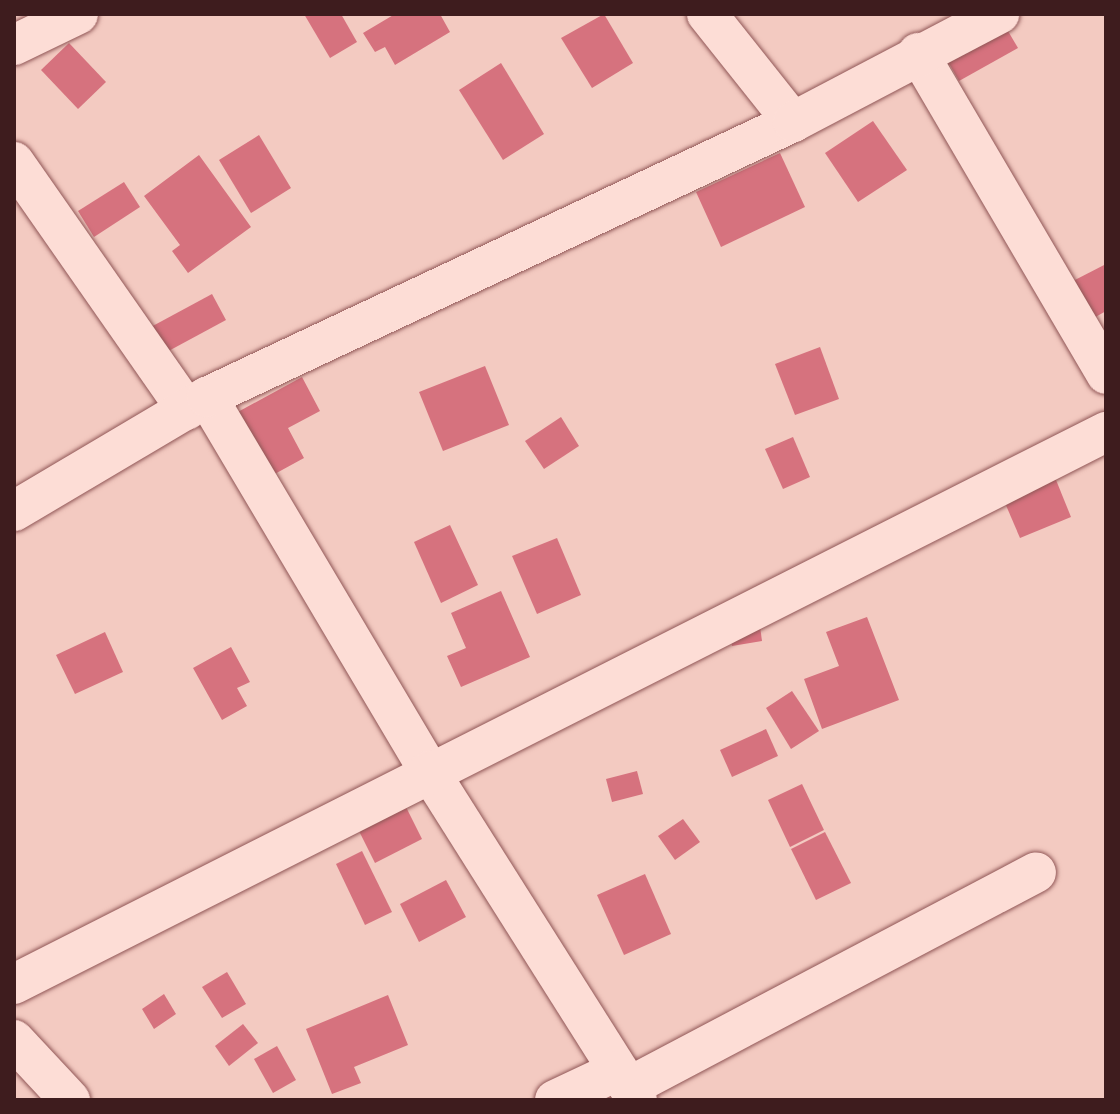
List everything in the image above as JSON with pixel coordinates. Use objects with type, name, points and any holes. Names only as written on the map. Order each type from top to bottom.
[{"type":"street","points":[[14,45],[78,14]]},
{"type":"street","points":[[707,14],[793,122]]},
{"type":"street","points":[[14,511],[197,404],[793,122],[918,53],[999,14]]},
{"type":"street","points":[[918,53],[1106,374]]},
{"type":"street","points":[[14,162],[197,404],[628,1086]]},
{"type":"street","points":[[14,984],[429,771],[1106,432]]},
{"type":"street","points":[[555,1100],[628,1086],[1036,872]]},
{"type":"street","points":[[14,1040],[70,1100]]},
{"type":"building","points":[[304,14],[341,14],[357,42],[330,58]]},
{"type":"building","points":[[395,14],[440,14],[450,32],[395,65],[385,47],[375,52],[363,33]]},
{"type":"building","points":[[604,14],[633,63],[592,88],[561,38]]},
{"type":"building","points":[[1005,26],[1018,48],[959,81],[947,60]]},
{"type":"building","points":[[69,43],[106,82],[78,109],[41,70]]},
{"type":"building","points":[[501,63],[544,134],[503,160],[459,90]]},
{"type":"building","points":[[873,121],[907,170],[858,202],[825,153]]},
{"type":"building","points":[[259,135],[291,188],[251,213],[219,160]]},
{"type":"building","points":[[780,153],[805,207],[721,247],[696,192]]},
{"type":"building","points":[[199,155],[251,227],[188,273],[172,251],[180,245],[144,196]]},
{"type":"building","points":[[124,182],[140,207],[94,237],[78,211]]},
{"type":"building","points":[[1106,264],[1106,311],[1092,319],[1073,281]]},
{"type":"building","points":[[212,294],[226,320],[163,354],[149,328]]},
{"type":"building","points":[[820,347],[839,399],[795,415],[775,364]]},
{"type":"building","points":[[485,366],[509,425],[443,451],[419,392]]},
{"type":"building","points":[[302,377],[320,411],[288,428],[304,458],[271,476],[236,413]]},
{"type":"building","points":[[561,417],[579,446],[544,469],[525,441]]},
{"type":"building","points":[[793,437],[810,477],[783,489],[765,449]]},
{"type":"building","points":[[1054,475],[1071,517],[1020,538],[1002,496]]},
{"type":"building","points":[[450,525],[478,585],[441,603],[414,542]]},
{"type":"building","points":[[557,538],[581,595],[537,614],[512,556]]},
{"type":"building","points":[[501,591],[530,657],[461,687],[447,656],[466,648],[451,613]]},
{"type":"building","points":[[867,617],[899,700],[822,729],[804,679],[839,666],[826,632]]},
{"type":"building","points":[[759,619],[762,641],[732,646],[728,623]]},
{"type":"building","points":[[105,632],[123,672],[75,694],[56,655]]},
{"type":"building","points":[[231,647],[250,682],[237,688],[247,706],[222,720],[193,668]]},
{"type":"building","points":[[792,691],[819,731],[791,749],[766,708]]},
{"type":"building","points":[[766,729],[778,756],[732,777],[720,750]]},
{"type":"building","points":[[637,771],[643,794],[612,802],[606,779]]},
{"type":"building","points":[[802,784],[824,830],[790,847],[768,800]]},
{"type":"building","points":[[404,803],[422,839],[375,863],[357,827]]},
{"type":"building","points":[[683,819],[700,842],[675,860],[658,836]]},
{"type":"building","points":[[825,832],[851,883],[816,900],[791,849]]},
{"type":"building","points":[[362,851],[392,912],[365,925],[336,864]]},
{"type":"building","points":[[645,874],[671,934],[624,955],[597,895]]},
{"type":"building","points":[[446,880],[466,917],[419,942],[400,904]]},
{"type":"building","points":[[227,972],[246,1004],[222,1018],[202,987]]},
{"type":"building","points":[[164,994],[176,1014],[154,1029],[142,1009]]},
{"type":"building","points":[[388,995],[408,1045],[354,1067],[361,1083],[332,1094],[306,1029]]},
{"type":"building","points":[[243,1024],[258,1043],[229,1066],[215,1046]]},
{"type":"building","points":[[277,1046],[296,1080],[273,1093],[254,1059]]}]
